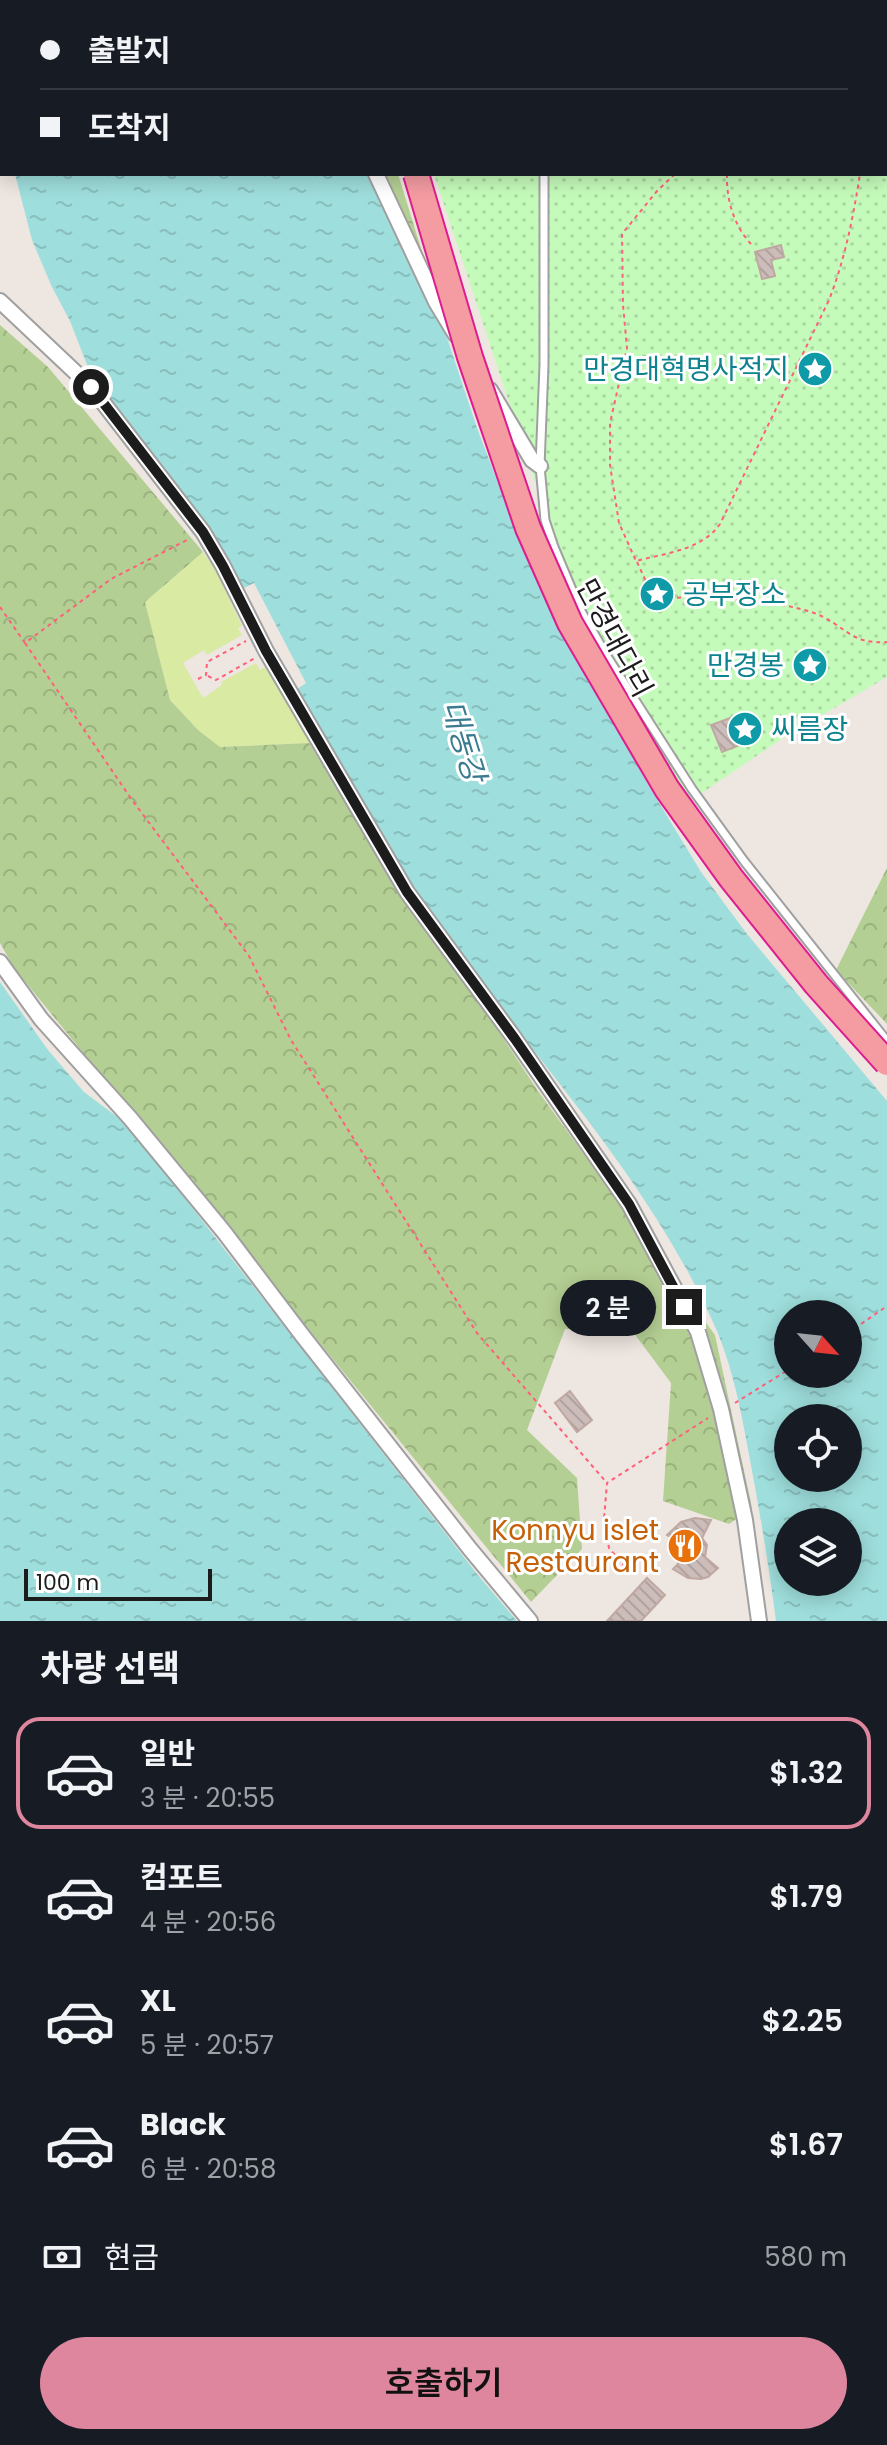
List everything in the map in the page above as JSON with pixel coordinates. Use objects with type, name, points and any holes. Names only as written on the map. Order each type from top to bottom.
[{"type":"highway","name":"만경대다리","points":[[417,176],[470,357],[528,528],[570,623],[667,789],[731,878],[807,972],[887,1063]]},
{"type":"street","points":[[377,176],[436,302],[532,460],[540,466]]},
{"type":"street","points":[[0,301],[91,387],[203,532],[266,651],[407,892],[515,1039],[629,1204],[698,1332],[728,1406],[759,1621]]},
{"type":"street","points":[[0,962],[41,1019],[130,1118],[224,1232],[320,1359],[530,1621]]},
{"type":"lane","points":[[544,176],[544,365],[540,466],[545,520],[554,547],[581,611],[692,789],[744,861],[887,1041]]},
{"type":"path","points":[[673,176],[622,234],[627,348],[610,423],[610,465],[619,523],[636,561],[654,599],[675,597],[781,604],[816,614],[853,638],[887,642]]},
{"type":"path","points":[[727,176],[730,205],[741,233],[751,244]]},
{"type":"path","points":[[636,561],[700,543],[711,536],[720,524],[829,300],[848,240],[860,176]]},
{"type":"path","points":[[25,643],[111,579],[203,532]]},
{"type":"path","points":[[0,607],[132,800],[249,956],[291,1040],[477,1333],[607,1483],[604,1519],[609,1548],[625,1567]]},
{"type":"path","points":[[206,675],[207,662],[245,642]]},
{"type":"path","points":[[206,675],[216,680],[253,659]]},
{"type":"path","points":[[198,679],[206,675]]},
{"type":"path","points":[[862,1323],[887,1306]]},
{"type":"path","points":[[607,1483],[774,1378]]},
{"type":"green space","points":[[380,176],[399,176],[429,274]]},
{"type":"green space","points":[[435,176],[887,176],[887,677],[783,738],[690,801],[588,633]]},
{"type":"green space","points":[[0,325],[48,367],[203,552],[145,602],[170,700],[198,730],[220,747],[309,743],[538,1091],[715,1335],[752,1508],[729,1524],[663,1501],[671,1383],[633,1332],[565,1329],[527,1430],[577,1478],[582,1549],[531,1602],[14,968],[0,943]]},
{"type":"green space","points":[[203,552],[216,571],[242,626],[238,628],[242,635],[207,655],[204,650],[183,663],[203,698],[222,685],[221,682],[256,663],[260,670],[265,667],[309,743],[220,747],[198,730],[170,700],[145,602]]},
{"type":"green space","points":[[887,868],[887,1024],[836,970]]},
{"type":"water","name":"대동강","points":[[16,176],[374,176],[438,311],[477,428],[526,557],[647,783],[701,872],[747,934],[887,1101],[887,1621],[776,1621],[737,1394],[717,1331],[691,1278],[629,1178],[451,942],[410,881],[296,690],[306,683],[254,583],[244,588],[223,550],[93,380],[70,321],[32,240]]},
{"type":"water","points":[[0,982],[48,1050],[84,1092],[116,1116],[141,1142],[477,1574],[517,1621],[0,1621]]},
{"type":"building","points":[[781,245],[784,257],[771,260],[775,276],[762,279],[755,252]]},
{"type":"building","points":[[730,718],[740,745],[722,752],[711,725]]},
{"type":"building","points":[[570,1391],[592,1420],[577,1432],[555,1403]]},
{"type":"building","points":[[695,1518],[711,1520],[702,1538],[707,1545],[705,1557],[718,1568],[701,1579],[688,1578],[673,1569],[678,1564],[676,1540],[667,1535],[681,1522]]},
{"type":"building","points":[[647,1578],[665,1595],[641,1621],[607,1621]]},
{"type":"place","name":"만경대혁명사적지","points":[[815,369]]},
{"type":"place","name":"공부장소","points":[[657,594]]},
{"type":"place","name":"만경봉","points":[[810,665]]},
{"type":"place","name":"씨름장","points":[[745,729]]},
{"type":"place","name":"Konnyu islet Restaurant","points":[[685,1546]]},
{"type":"route","points":[[91,387],[203,532],[266,651],[407,892],[515,1039],[629,1204],[684,1307]]}]
